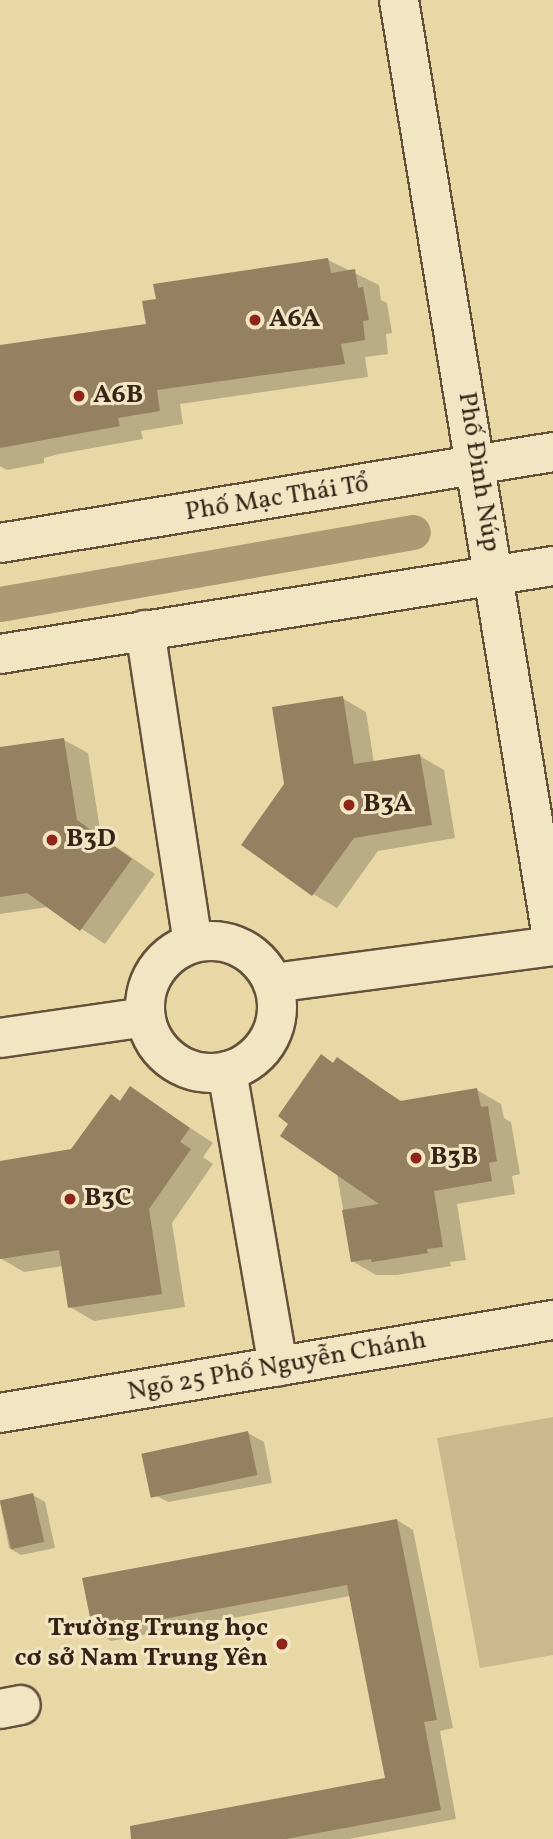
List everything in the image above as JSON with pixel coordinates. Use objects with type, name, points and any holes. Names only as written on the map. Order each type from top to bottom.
[{"type":"street","name":"Phố Đinh Núp","points":[[399,0],[495,575],[553,945]]},
{"type":"street","name":"Phố Mạc Thái Tổ","points":[[0,542],[476,467],[553,452]]},
{"type":"street","points":[[0,654],[553,566]]},
{"type":"street","points":[[145,630],[193,942]]},
{"type":"street","points":[[217,940],[241,947],[260,962],[273,983],[277,1011],[270,1038],[252,1059],[227,1071],[196,1071],[174,1061],[157,1045],[145,1017],[149,981],[159,964],[174,951],[193,942],[217,940]]},
{"type":"street","points":[[273,983],[553,945]]},
{"type":"street","points":[[0,1038],[145,1017]]},
{"type":"street","points":[[227,1071],[278,1367]]},
{"type":"street","name":"Ngõ 25 Phố Nguyễn Chánh","points":[[0,1413],[553,1320]]},
{"type":"shaded area","points":[[553,1417],[553,1655],[480,1668],[437,1438]]},
{"type":"building","points":[[328,258],[331,273],[355,269],[358,288],[363,287],[369,320],[363,321],[365,340],[341,344],[345,364],[157,390],[160,411],[118,418],[120,426],[0,448],[0,345],[146,324],[142,301],[156,299],[153,284]]},
{"type":"building","name":"B3A","points":[[343,696],[354,764],[420,754],[432,825],[354,838],[312,896],[241,845],[284,784],[272,707]]},
{"type":"building","name":"B3D","points":[[64,738],[77,820],[132,859],[80,931],[27,893],[0,897],[0,747]]},
{"type":"building","name":"B3B","points":[[321,1054],[333,1063],[337,1057],[400,1101],[477,1088],[481,1107],[488,1106],[497,1161],[489,1163],[492,1181],[434,1191],[443,1247],[427,1249],[428,1253],[372,1262],[371,1259],[351,1262],[342,1210],[379,1204],[280,1136],[288,1124],[278,1116]]},
{"type":"building","name":"B3C","points":[[130,1086],[190,1128],[180,1142],[191,1149],[149,1209],[162,1294],[68,1308],[59,1250],[0,1259],[0,1161],[71,1149],[111,1094],[120,1101]]},
{"type":"building","points":[[248,1431],[257,1475],[151,1498],[141,1454]]},
{"type":"building","points":[[33,1493],[44,1542],[11,1549],[0,1501]]},
{"type":"building","points":[[397,1519],[437,1720],[424,1722],[441,1810],[286,1839],[131,1839],[130,1826],[385,1778],[347,1585],[93,1632],[82,1578]]},
{"type":"waterway","points":[[0,604],[413,532]]},
{"type":"place","name":"A6A","points":[[255,320]]},
{"type":"place","name":"A6B","points":[[79,396]]},
{"type":"place","name":"B3A","points":[[349,805]]},
{"type":"place","name":"B3D","points":[[52,840]]},
{"type":"place","name":"B3B","points":[[416,1158]]},
{"type":"place","name":"B3C","points":[[70,1199]]},
{"type":"place","name":"Trường Trung học cơ sở Nam Trung Yên","points":[[282,1644]]}]
